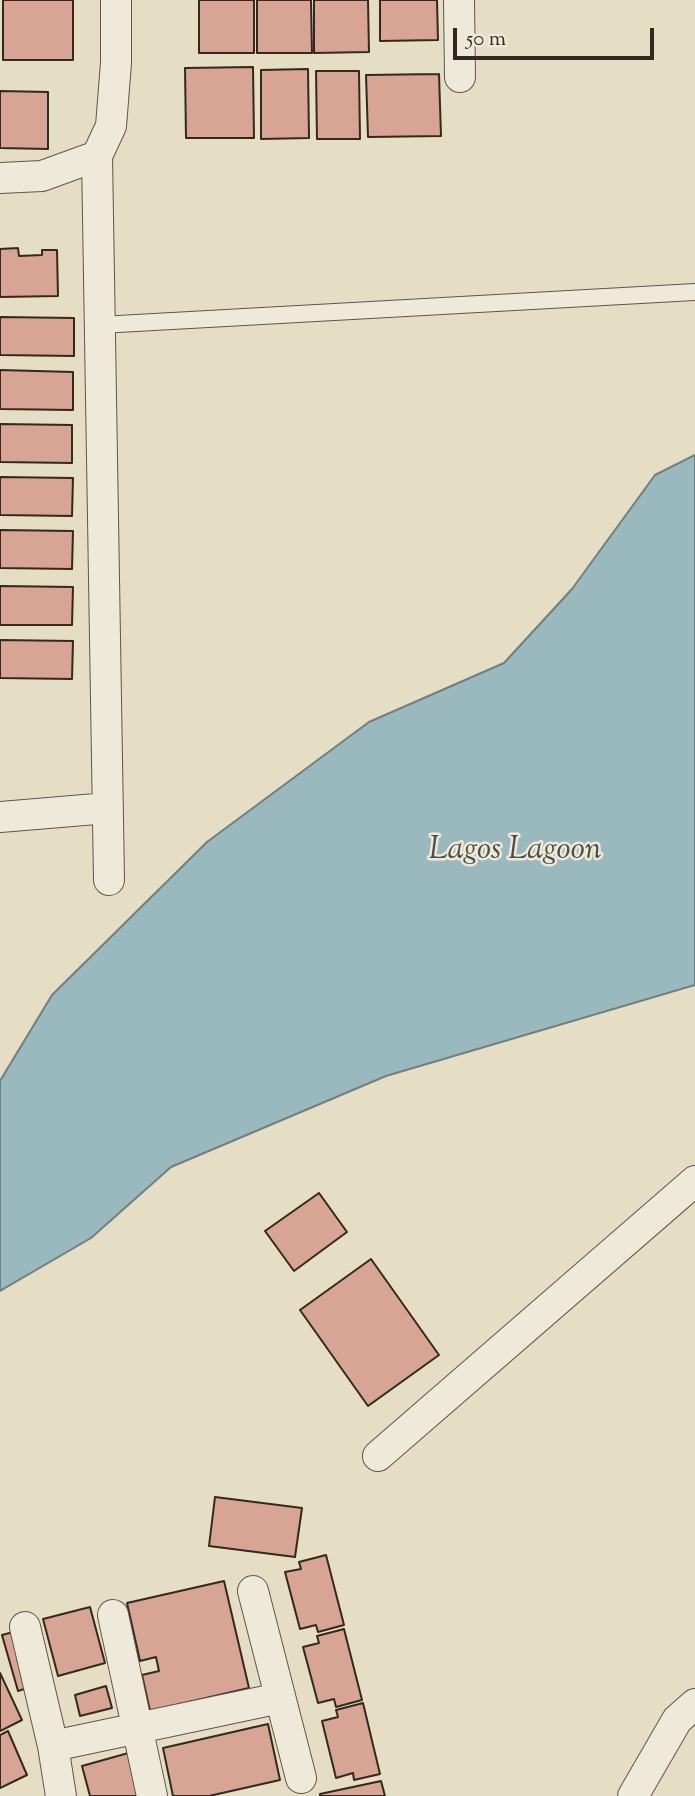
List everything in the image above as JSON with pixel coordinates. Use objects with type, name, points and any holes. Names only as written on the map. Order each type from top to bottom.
[{"type":"street","points":[[109,880],[97,156],[111,126],[116,63],[116,0]]},
{"type":"street","points":[[459,0],[460,77]]},
{"type":"street","points":[[0,178],[42,176],[97,156]]},
{"type":"street","points":[[0,817],[108,808]]},
{"type":"street","points":[[378,1457],[695,1181]]},
{"type":"street","points":[[253,1591],[301,1778]]},
{"type":"street","points":[[113,1615],[152,1796]]},
{"type":"street","points":[[25,1627],[53,1746],[61,1796]]},
{"type":"street","points":[[53,1746],[281,1698]]},
{"type":"street","points":[[634,1796],[677,1720],[695,1704]]},
{"type":"lane","points":[[100,325],[695,292]]},
{"type":"water","name":"Lagos Lagoon","points":[[695,455],[695,985],[386,1076],[171,1167],[91,1238],[0,1291],[0,1081],[52,995],[207,842],[369,722],[504,663],[572,589],[655,475]]},
{"type":"building","points":[[3,0],[73,0],[73,60],[3,60]]},
{"type":"building","points":[[199,0],[254,0],[254,53],[199,53]]},
{"type":"building","points":[[257,0],[311,0],[312,53],[257,53]]},
{"type":"building","points":[[314,0],[368,0],[369,52],[314,53]]},
{"type":"building","points":[[380,0],[437,0],[438,40],[380,41]]},
{"type":"building","points":[[253,67],[254,138],[186,138],[185,68]]},
{"type":"building","points":[[308,69],[309,138],[261,139],[261,70]]},
{"type":"building","points":[[316,71],[359,71],[360,139],[317,139]]},
{"type":"building","points":[[439,74],[441,136],[368,137],[366,75]]},
{"type":"building","points":[[0,91],[48,92],[48,149],[0,148]]},
{"type":"building","points":[[18,248],[19,256],[42,255],[42,250],[57,250],[58,296],[0,297],[0,249]]},
{"type":"building","points":[[0,317],[74,318],[74,356],[0,355]]},
{"type":"building","points":[[0,370],[73,372],[73,410],[0,409]]},
{"type":"building","points":[[0,424],[72,425],[72,463],[0,462]]},
{"type":"building","points":[[0,477],[73,478],[72,516],[0,515]]},
{"type":"building","points":[[0,530],[73,531],[72,569],[0,568]]},
{"type":"building","points":[[0,586],[73,587],[72,625],[0,625]]},
{"type":"building","points":[[0,640],[73,641],[72,679],[0,678]]},
{"type":"building","points":[[319,1193],[347,1232],[294,1271],[265,1231]]},
{"type":"building","points":[[371,1259],[439,1355],[368,1406],[300,1310]]},
{"type":"building","points":[[215,1497],[302,1508],[295,1557],[209,1546]]},
{"type":"building","points":[[326,1555],[344,1625],[318,1632],[316,1625],[300,1629],[285,1572],[301,1569],[299,1562]]},
{"type":"building","points":[[224,1581],[249,1688],[150,1711],[142,1675],[159,1671],[156,1657],[140,1661],[127,1603]]},
{"type":"building","points":[[90,1607],[105,1663],[58,1676],[43,1619]]},
{"type":"building","points":[[344,1629],[362,1700],[336,1707],[334,1699],[318,1703],[303,1647],[319,1643],[317,1636]]},
{"type":"building","points":[[17,1631],[33,1686],[18,1691],[2,1635]]},
{"type":"building","points":[[0,1673],[22,1720],[0,1731]]},
{"type":"building","points":[[106,1686],[112,1708],[80,1716],[75,1695]]},
{"type":"building","points":[[363,1703],[380,1774],[354,1780],[353,1773],[336,1778],[322,1721],[338,1717],[336,1710]]},
{"type":"building","points":[[268,1724],[280,1780],[209,1796],[173,1796],[163,1748]]},
{"type":"building","points":[[8,1731],[27,1775],[0,1788],[0,1735]]},
{"type":"building","points":[[132,1752],[144,1796],[90,1796],[82,1766]]},
{"type":"building","points":[[381,1781],[385,1796],[320,1796],[320,1794]]}]
